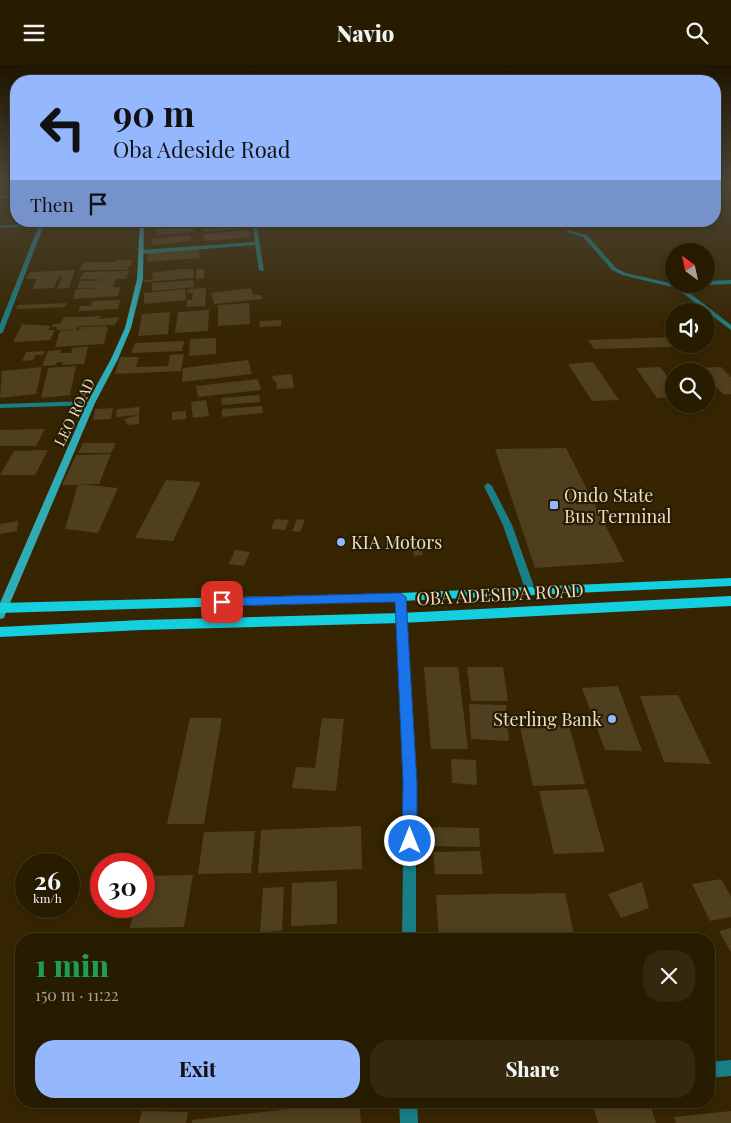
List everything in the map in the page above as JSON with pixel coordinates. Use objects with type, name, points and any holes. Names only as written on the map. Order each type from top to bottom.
[{"type":"main road","points":[[1,611],[531,592],[731,582]]},
{"type":"main road","name":"OBA ADESIDA ROAD","points":[[0,632],[141,625],[401,618],[731,601]]},
{"type":"street","points":[[0,332],[38,232]]},
{"type":"street","name":"LEO ROAD","points":[[1,611],[91,403],[109,373],[131,313],[140,279],[142,232]]},
{"type":"street","points":[[255,232],[262,270]]},
{"type":"street","points":[[573,232],[585,236],[614,269],[624,274],[665,284]]},
{"type":"street","points":[[141,252],[256,243]]},
{"type":"street","points":[[715,283],[731,282]]},
{"type":"street","points":[[686,293],[731,328]]},
{"type":"street","points":[[0,406],[91,403]]},
{"type":"street","points":[[488,486],[498,502],[512,536],[531,592]]},
{"type":"street","points":[[400,597],[410,783],[409,933]]},
{"type":"street","points":[[715,1069],[731,1068]]},
{"type":"street","points":[[408,1108],[409,1123]]},
{"type":"building","points":[[156,232],[189,232],[157,235]]},
{"type":"building","points":[[250,232],[251,237],[205,241],[204,234]]},
{"type":"building","points":[[190,235],[192,241],[152,245],[151,239]]},
{"type":"building","points":[[199,248],[200,258],[147,262],[148,252]]},
{"type":"building","points":[[116,260],[133,260],[127,270],[79,270],[85,262],[114,262]]},
{"type":"building","points":[[193,269],[194,278],[145,282],[145,280],[153,279],[152,273]]},
{"type":"building","points":[[196,269],[204,269],[204,278],[196,279]]},
{"type":"building","points":[[75,270],[69,288],[57,289],[62,276],[59,276],[54,288],[32,289],[37,279],[26,279],[30,272]]},
{"type":"building","points":[[130,271],[125,279],[116,279],[113,287],[120,287],[118,296],[73,299],[76,289],[105,288],[77,288],[80,281],[109,280],[79,279],[85,272]]},
{"type":"building","points":[[193,280],[194,287],[152,291],[152,283]]},
{"type":"building","points":[[206,288],[205,306],[186,307],[187,300],[192,300],[193,293],[187,293],[188,289]]},
{"type":"building","points":[[251,288],[253,295],[261,295],[263,299],[214,304],[211,293]]},
{"type":"building","points":[[185,289],[186,300],[144,304],[144,293]]},
{"type":"building","points":[[120,300],[118,309],[78,311],[80,306],[91,306],[92,301]]},
{"type":"building","points":[[67,303],[65,307],[16,309],[18,305]]},
{"type":"building","points":[[249,303],[250,324],[218,326],[218,305]]},
{"type":"building","points":[[209,310],[208,331],[175,333],[178,312]]},
{"type":"building","points":[[170,312],[168,334],[138,336],[142,314]]},
{"type":"building","points":[[101,316],[99,319],[119,317],[115,325],[79,326],[75,330],[56,330],[58,327],[52,327],[53,324],[60,324],[64,317],[79,317],[78,319],[80,317]]},
{"type":"building","points":[[281,320],[281,326],[259,327],[260,321]]},
{"type":"building","points":[[22,324],[51,326],[48,330],[55,330],[50,340],[13,342]]},
{"type":"building","points":[[107,326],[104,344],[55,347],[60,331],[89,329],[79,329],[79,327]]},
{"type":"building","points":[[665,337],[665,347],[594,349],[588,340]]},
{"type":"building","points":[[216,338],[216,354],[189,356],[190,339]]},
{"type":"building","points":[[184,341],[182,351],[131,353],[135,343]]},
{"type":"building","points":[[88,346],[84,364],[62,365],[63,362],[57,362],[56,365],[42,366],[48,351],[61,350],[60,353],[71,353],[72,348]]},
{"type":"building","points":[[45,351],[43,355],[36,355],[33,360],[22,361],[26,352]]},
{"type":"building","points":[[184,354],[181,371],[115,374],[120,357],[139,357],[136,367],[168,366],[170,355]]},
{"type":"building","points":[[248,360],[252,374],[182,382],[183,368]]},
{"type":"building","points":[[593,362],[619,400],[592,401],[568,364]]},
{"type":"building","points":[[76,366],[70,395],[41,398],[48,368]]},
{"type":"building","points":[[42,367],[36,394],[0,398],[2,371]]},
{"type":"building","points":[[660,367],[665,373],[665,398],[657,398],[636,368]]},
{"type":"building","points":[[715,367],[721,367],[731,377],[731,394],[723,394],[715,386]]},
{"type":"building","points":[[292,374],[294,388],[277,389],[276,381],[273,381],[272,376]]},
{"type":"building","points":[[258,379],[261,390],[198,397],[196,386]]},
{"type":"building","points":[[259,395],[260,402],[222,405],[221,398]]},
{"type":"building","points":[[206,400],[209,416],[193,418],[191,402]]},
{"type":"building","points":[[262,406],[263,413],[222,417],[222,409]]},
{"type":"building","points":[[140,407],[139,415],[116,417],[117,409]]},
{"type":"building","points":[[113,408],[111,419],[93,420],[95,409]]},
{"type":"building","points":[[186,411],[186,419],[172,420],[172,412]]},
{"type":"building","points":[[139,415],[139,424],[128,425],[124,419]]},
{"type":"building","points":[[45,429],[36,446],[0,446],[0,430]]},
{"type":"building","points":[[83,443],[116,443],[111,453],[78,453]]},
{"type":"building","name":"Ondo State Bus Terminal","points":[[566,448],[624,562],[535,568],[495,449]]},
{"type":"building","points":[[48,450],[35,475],[0,475],[14,451]]},
{"type":"building","points":[[111,454],[99,484],[62,485],[76,455]]},
{"type":"building","points":[[166,480],[201,482],[173,541],[135,538]]},
{"type":"building","points":[[78,484],[118,488],[98,533],[65,529]]},
{"type":"building","points":[[275,519],[289,520],[285,530],[271,529]]},
{"type":"building","points":[[297,519],[305,520],[300,532],[292,531]]},
{"type":"building","points":[[18,521],[17,531],[0,534],[0,524]]},
{"type":"building","points":[[411,543],[420,543],[423,555],[414,556]]},
{"type":"building","points":[[235,550],[250,552],[244,566],[229,564]]},
{"type":"building","points":[[424,667],[458,667],[468,749],[431,749]]},
{"type":"building","points":[[467,667],[503,667],[508,701],[471,701]]},
{"type":"building","name":"Sterling Bank","points":[[618,686],[642,751],[605,750],[582,688]]},
{"type":"building","points":[[678,695],[711,764],[664,762],[640,696]]},
{"type":"building","points":[[469,704],[506,705],[509,741],[471,739]]},
{"type":"building","points":[[190,718],[222,718],[204,824],[167,824]]},
{"type":"building","points":[[322,718],[344,719],[336,791],[292,788],[296,767],[315,768]]},
{"type":"building","points":[[569,725],[585,784],[533,786],[520,727]]},
{"type":"building","points":[[451,759],[476,760],[477,785],[452,783]]},
{"type":"building","points":[[587,789],[605,852],[554,854],[539,791]]},
{"type":"building","points":[[361,826],[362,869],[258,873],[261,830]]},
{"type":"building","points":[[427,827],[479,828],[480,847],[428,846]]},
{"type":"building","points":[[255,831],[251,873],[198,874],[204,832]]},
{"type":"building","points":[[480,851],[483,874],[435,874],[433,852]]},
{"type":"building","points":[[193,875],[184,927],[130,928],[132,918],[155,918],[155,876]]},
{"type":"building","points":[[721,879],[731,897],[731,917],[710,921],[692,884]]},
{"type":"building","points":[[337,881],[337,924],[291,926],[292,883]]},
{"type":"building","points":[[642,882],[649,908],[621,918],[608,894]]},
{"type":"building","points":[[284,887],[282,931],[260,932],[263,888]]},
{"type":"building","points":[[565,893],[574,933],[439,933],[436,895]]},
{"type":"building","points":[[731,928],[731,952],[719,931]]},
{"type":"building","points":[[297,1108],[360,1108],[361,1123],[192,1123],[192,1120]]},
{"type":"building","points":[[594,1108],[651,1108],[656,1123],[598,1123]]},
{"type":"building","points":[[142,1111],[188,1112],[186,1123],[139,1123]]},
{"type":"building","points":[[731,1111],[731,1123],[676,1123],[674,1117]]},
{"type":"place","name":"Ondo State Bus Terminal","points":[[554,505]]},
{"type":"place","name":"KIA Motors","points":[[341,542]]},
{"type":"place","name":"Sterling Bank","points":[[612,719]]},
{"type":"route","points":[[222,602],[400,597],[410,783],[410,841]]}]
